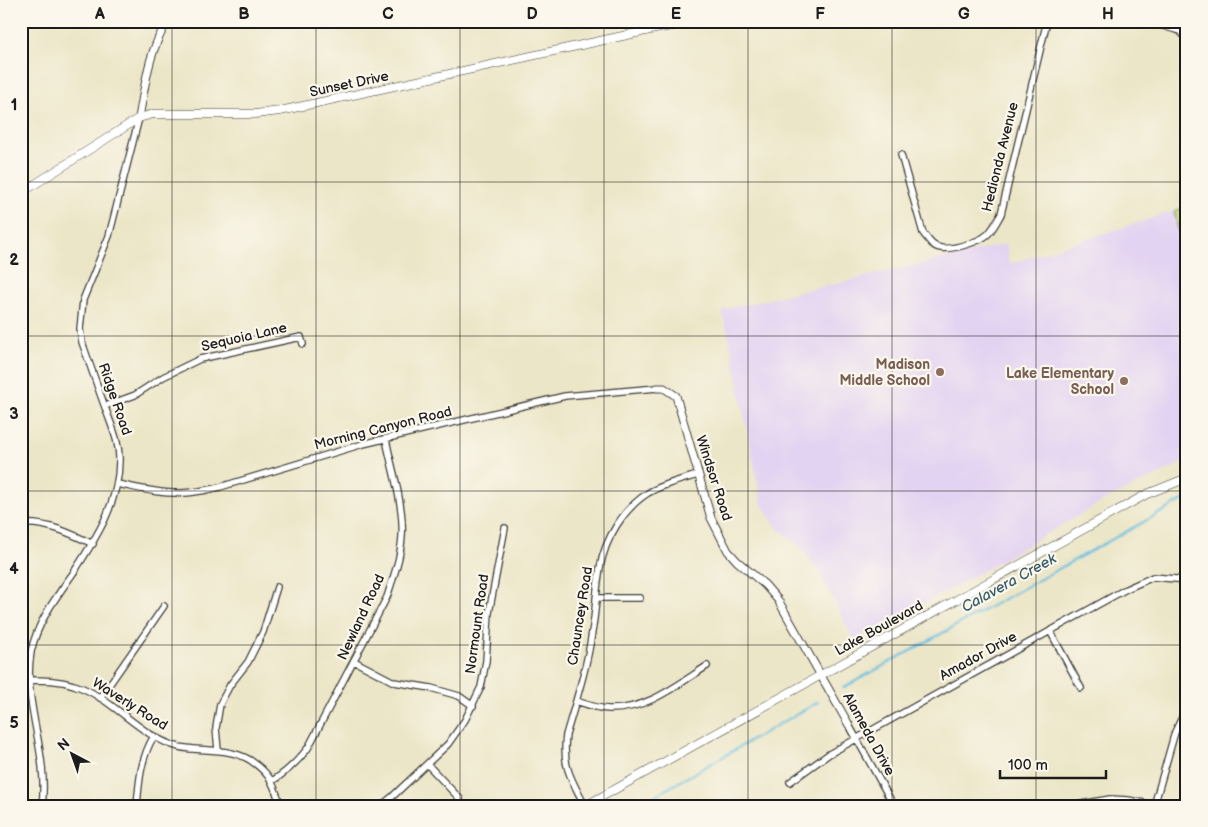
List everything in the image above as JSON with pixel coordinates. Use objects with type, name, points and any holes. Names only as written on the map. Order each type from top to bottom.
[{"type":"main road","name":"Sunset Drive","points":[[21,193],[139,118],[153,114],[255,114],[280,111],[698,21]]},
{"type":"main road","name":"Lake Boulevard","points":[[585,806],[1147,494],[1187,478]]},
{"type":"street","name":"Ridge Road","points":[[42,806],[44,780],[41,750],[30,696],[29,680],[32,650],[50,605],[93,544],[108,515],[117,484],[120,460],[105,406],[82,342],[80,329],[83,300],[109,236],[139,118],[148,67],[159,34],[168,21]]},
{"type":"street","name":"Hedionda Avenue","points":[[901,155],[923,233],[931,243],[941,248],[969,244],[987,235],[993,229],[1000,214],[1047,21]]},
{"type":"street","points":[[1146,21],[1180,31],[1187,39]]},
{"type":"street","name":"Sequoia Lane","points":[[105,406],[135,395],[163,377],[200,359],[301,337],[303,344]]},
{"type":"street","name":"Morning Canyon Road","points":[[117,484],[163,492],[202,491],[363,444],[565,396],[657,388]]},
{"type":"street","name":"Windsor Road","points":[[657,388],[664,388],[676,396],[711,518],[728,551],[765,585],[778,600],[822,674]]},
{"type":"street","name":"Newland Road","points":[[272,781],[294,764],[308,748],[387,597],[395,573],[401,547],[402,524],[401,510],[386,439]]},
{"type":"street","name":"Chauncey Road","points":[[585,806],[566,768],[565,746],[566,735],[587,664],[604,551],[612,533],[630,509],[648,494],[666,484],[698,475]]},
{"type":"street","points":[[21,524],[48,526],[72,533],[93,544]]},
{"type":"street","name":"Normount Road","points":[[381,806],[448,744],[473,706],[481,687],[486,661],[489,613],[505,528]]},
{"type":"street","name":"Amador Drive","points":[[790,782],[829,754],[856,738],[1126,589],[1153,577],[1187,580]]},
{"type":"street","points":[[218,750],[216,728],[220,704],[230,685],[248,662],[263,632],[277,586]]},
{"type":"street","points":[[596,598],[640,598]]},
{"type":"street","points":[[100,698],[164,606]]},
{"type":"street","points":[[1050,631],[1081,688]]},
{"type":"street","points":[[354,661],[394,682],[431,688],[459,696],[473,706]]},
{"type":"street","points":[[576,701],[608,709],[638,706],[655,699],[707,666]]},
{"type":"street","name":"Alameda Drive","points":[[822,674],[894,806]]},
{"type":"street","name":"Waverly Road","points":[[29,680],[57,680],[76,685],[100,698],[154,736],[179,747],[218,750],[248,759],[266,772],[272,781],[281,806]]},
{"type":"street","points":[[1070,806],[1110,799],[1128,800],[1154,806],[1175,732],[1187,707]]},
{"type":"street","points":[[137,806],[140,773],[154,736]]},
{"type":"street","points":[[427,764],[460,799]]},
{"type":"shaded area","points":[[1174,211],[1187,270],[1187,461],[1107,499],[962,583],[854,640],[819,572],[802,548],[777,528],[762,505],[722,310],[1006,244],[1009,264]]},
{"type":"green space","points":[[1187,207],[1187,270],[1174,211]]},
{"type":"waterway","name":"Calavera Creek","points":[[843,688],[1187,498]]},
{"type":"waterway","name":"Calavera Creek","points":[[637,806],[818,702]]},
{"type":"place","name":"Madison Middle School","points":[[940,372]]},
{"type":"place","name":"Lake Elementary School","points":[[1124,381]]}]
